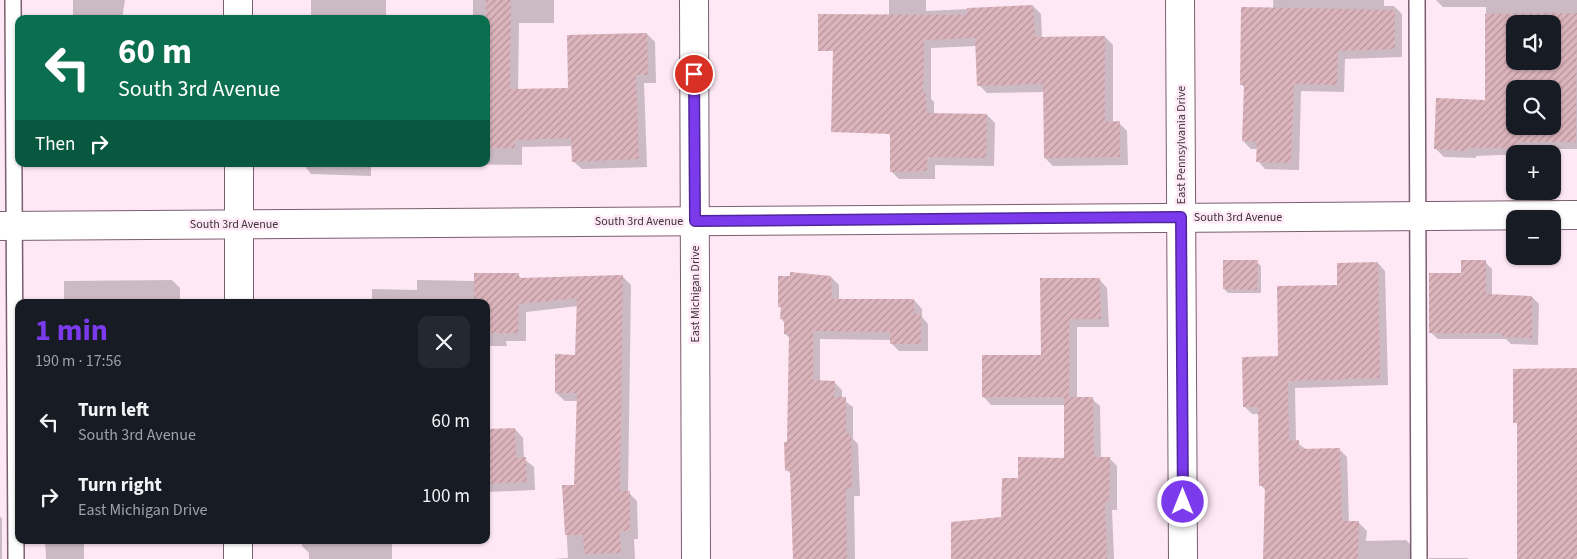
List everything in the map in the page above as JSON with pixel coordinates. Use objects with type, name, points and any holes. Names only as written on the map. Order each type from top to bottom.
[{"type":"street","points":[[238,0],[238,15]]},
{"type":"street","name":"East Michigan Drive","points":[[694,0],[696,559]]},
{"type":"street","name":"East Pennsylvania Drive","points":[[1180,0],[1183,559]]},
{"type":"street","points":[[239,167],[239,299]]},
{"type":"street","name":"South 3rd Avenue","points":[[7,226],[1577,215]]},
{"type":"street","points":[[238,544],[238,559]]},
{"type":"lane","points":[[13,0],[7,226],[15,522]]},
{"type":"lane","points":[[1417,0],[1419,559]]},
{"type":"lane","points":[[16,544],[16,559]]},
{"type":"building","points":[[486,0],[511,0],[510,89],[568,88],[567,35],[647,33],[648,75],[636,75],[639,159],[572,162],[571,138],[515,140],[515,148],[490,148],[490,15],[486,15]]},
{"type":"building","points":[[1033,5],[1035,37],[1105,36],[1105,122],[1120,121],[1120,157],[1044,158],[1043,84],[977,86],[975,38],[924,40],[923,93],[926,93],[927,113],[987,114],[986,158],[927,157],[927,171],[890,172],[890,134],[831,132],[833,51],[818,51],[818,14],[967,15],[967,8]]},
{"type":"building","points":[[1241,7],[1395,10],[1395,49],[1338,51],[1337,85],[1294,84],[1291,163],[1256,162],[1257,142],[1242,141],[1244,85],[1240,85]]},
{"type":"building","points":[[1577,13],[1576,142],[1518,142],[1518,145],[1506,145],[1506,148],[1468,148],[1468,151],[1434,149],[1436,98],[1485,100],[1485,14]]},
{"type":"building","points":[[1223,260],[1258,260],[1257,290],[1223,289]]},
{"type":"building","points":[[1461,260],[1486,260],[1486,294],[1532,296],[1532,338],[1502,337],[1502,333],[1429,333],[1429,273],[1461,273]]},
{"type":"building","points":[[1378,262],[1380,378],[1288,381],[1289,441],[1299,440],[1299,449],[1340,448],[1342,521],[1359,521],[1358,559],[1263,559],[1265,486],[1259,486],[1258,407],[1243,407],[1242,357],[1278,356],[1277,286],[1337,285],[1337,263]]},
{"type":"building","points":[[790,272],[831,276],[832,299],[914,299],[914,314],[921,314],[921,344],[890,344],[890,332],[813,331],[813,380],[835,381],[834,397],[846,397],[846,434],[851,434],[852,488],[846,489],[847,559],[793,559],[790,470],[785,471],[784,442],[787,442],[789,334],[784,334],[784,319],[780,319],[781,307],[778,307],[778,276],[790,276]]},
{"type":"building","points":[[474,273],[519,273],[519,278],[623,275],[620,491],[630,491],[630,531],[620,531],[621,553],[584,554],[583,535],[565,535],[562,485],[574,485],[577,393],[555,393],[555,354],[575,355],[577,298],[519,304],[518,333],[490,333],[490,299],[474,299]]},
{"type":"building","points":[[1040,278],[1100,278],[1101,319],[1069,319],[1069,397],[982,397],[982,355],[1041,355]]},
{"type":"building","points":[[1577,368],[1577,559],[1517,559],[1517,423],[1513,423],[1513,369]]},
{"type":"building","points":[[1064,397],[1093,397],[1094,457],[1110,457],[1109,502],[1105,502],[1107,559],[951,559],[951,522],[1001,517],[1002,478],[1018,478],[1018,457],[1064,458]]},
{"type":"building","points":[[515,428],[516,458],[526,457],[527,482],[490,484],[490,429]]},
{"type":"route","points":[[694,74],[695,221],[1181,217],[1183,502]]}]
